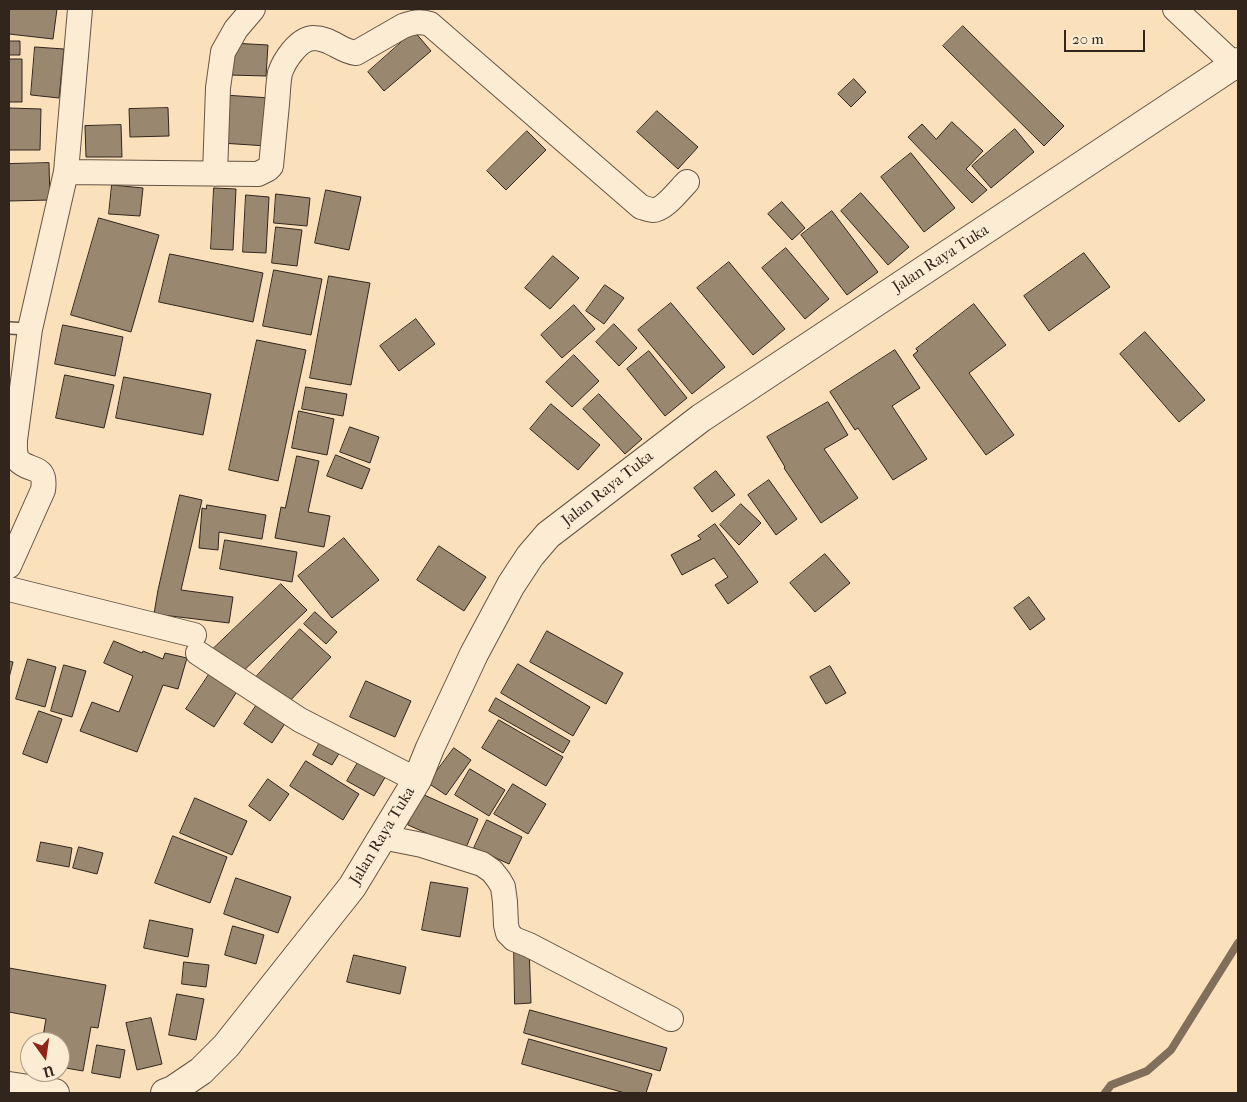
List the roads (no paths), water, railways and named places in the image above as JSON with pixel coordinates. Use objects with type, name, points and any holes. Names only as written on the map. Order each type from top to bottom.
[{"type":"street","points":[[9,566],[43,490],[44,482],[42,475],[37,470],[20,462],[15,450],[20,329],[66,172],[80,9]]},
{"type":"street","points":[[215,174],[218,88],[223,52],[236,29],[253,9]]},
{"type":"street","points":[[1175,9],[1237,65]]},
{"type":"street","points":[[66,172],[258,174],[271,166],[280,74],[288,57],[304,41],[308,39],[322,39],[330,41],[349,52],[356,53],[410,22],[418,22],[430,24],[641,207],[656,210],[664,206],[687,182]]},
{"type":"street","name":"Jalan Raya Tuka","points":[[170,1092],[201,1070],[226,1046],[352,887],[417,780],[478,645],[511,585],[530,556],[548,535],[701,418],[1237,65]]},
{"type":"street","points":[[9,589],[196,644],[300,720],[417,780]]},
{"type":"street","points":[[382,837],[422,845],[482,864],[492,871],[502,887],[506,926],[508,933],[514,939],[537,949],[671,1019]]},
{"type":"street","points":[[9,1086],[55,1093]]},
{"type":"waterway","points":[[1105,1093],[1111,1085],[1147,1071],[1171,1050],[1238,943]]}]
